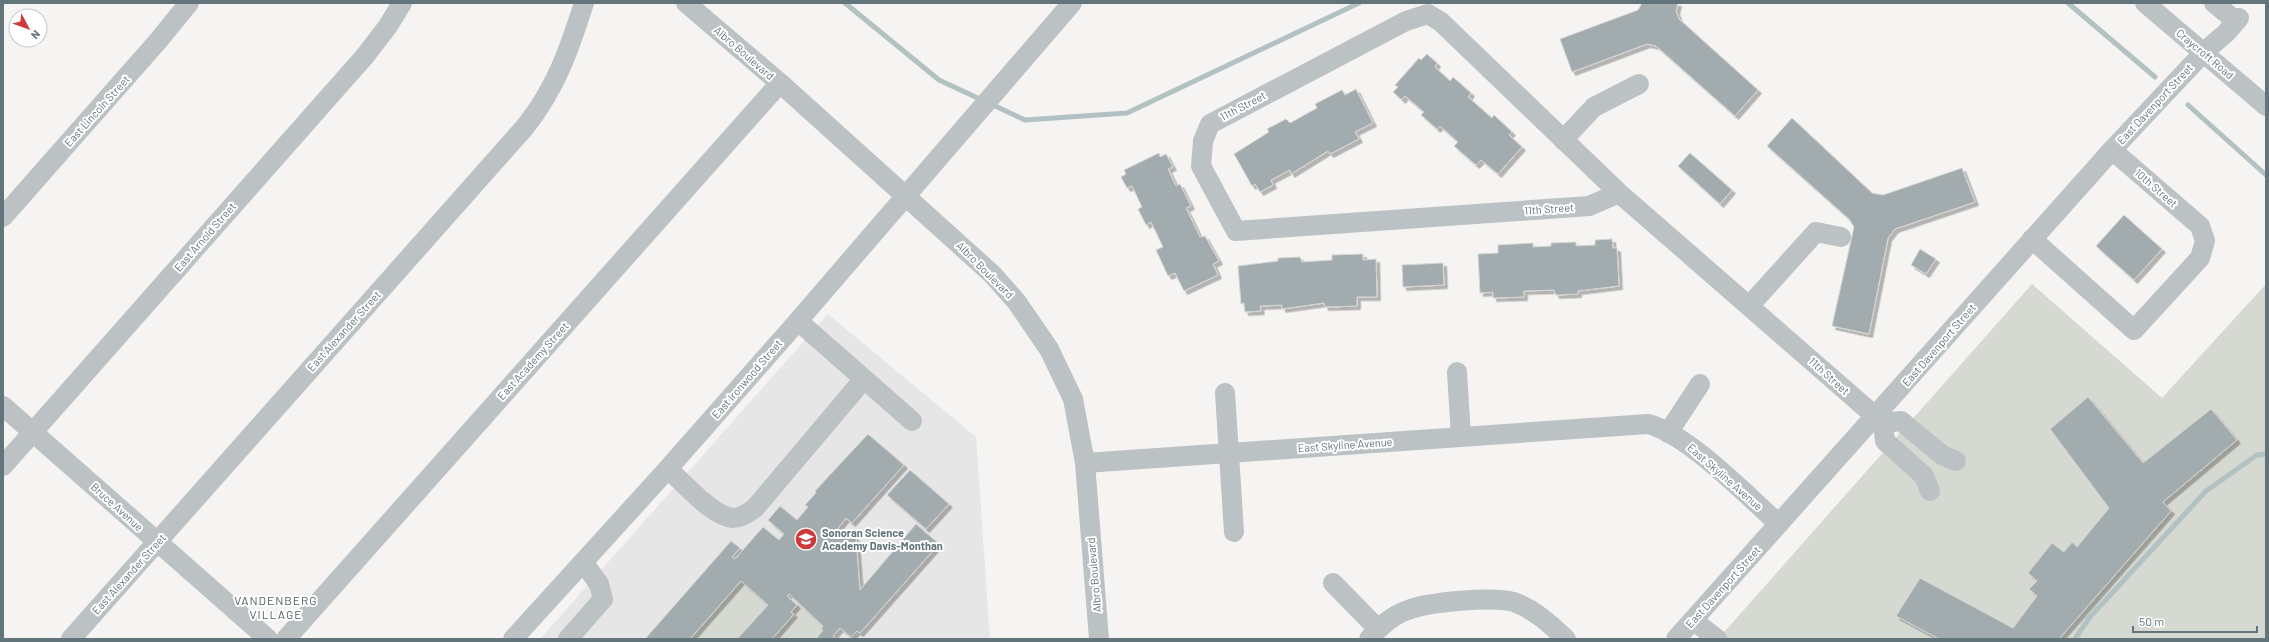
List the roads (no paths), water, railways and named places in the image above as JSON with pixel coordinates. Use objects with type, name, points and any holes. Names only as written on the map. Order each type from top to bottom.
[{"type":"street","name":"East Lincoln Street","points":[[3,216],[153,47],[189,3]]},
{"type":"street","name":"East Arnold Street","points":[[3,466],[365,56],[388,26],[402,3]]},
{"type":"street","name":"East Alexander Street","points":[[70,639],[157,543],[538,111],[560,74],[584,3]]},
{"type":"street","name":"Albro Boulevard","points":[[686,3],[780,83],[992,274],[1016,301],[1049,349],[1073,398],[1085,463],[1099,639]]},
{"type":"street","name":"East Ironwood Street","points":[[513,639],[668,469],[798,321],[1072,3]]},
{"type":"street","name":"Craycroft Road","points":[[2145,3],[2266,106]]},
{"type":"street","name":"East Davenport Street","points":[[1676,639],[1779,524],[1879,420],[2032,239],[2112,150],[2204,52],[2238,20],[2214,3]]},
{"type":"street","name":"11th Street","points":[[1619,193],[1589,206],[1236,231],[1201,166],[1203,142],[1210,124],[1406,21],[1428,14],[1441,22],[1619,193],[1750,305],[1879,420]]},
{"type":"street","name":"East Academy Street","points":[[286,639],[780,83]]},
{"type":"street","points":[[1563,140],[1594,107],[1639,84]]},
{"type":"street","name":"10th Street","points":[[2032,239],[2134,330],[2200,258],[2205,241],[2200,226],[2112,150]]},
{"type":"street","points":[[1750,305],[1816,232],[1841,237]]},
{"type":"street","points":[[798,321],[863,380],[912,421]]},
{"type":"street","points":[[1457,372],[1461,437]]},
{"type":"street","points":[[668,469],[720,515],[734,518],[745,515],[756,508],[863,380]]},
{"type":"street","points":[[1668,432],[1700,384]]},
{"type":"street","points":[[1224,393],[1234,532]]},
{"type":"street","name":"Bruce Avenue","points":[[3,406],[268,639]]},
{"type":"street","points":[[1930,491],[1924,476],[1885,441],[1879,420],[1902,421],[1942,455],[1956,461]]},
{"type":"street","name":"East Skyline Avenue","points":[[1085,463],[1648,424],[1661,428],[1686,443],[1779,524]]},
{"type":"street","points":[[568,639],[603,599],[599,584],[583,562]]},
{"type":"street","points":[[1333,584],[1374,634],[1394,617],[1420,606],[1456,602],[1500,600],[1512,602],[1536,613],[1566,639]]},
{"type":"street","points":[[1694,620],[1717,639]]},
{"type":"waterway","points":[[845,3],[939,80],[982,100]]},
{"type":"waterway","points":[[991,104],[1025,120],[1127,113],[1359,3]]},
{"type":"waterway","points":[[2068,3],[2155,77]]},
{"type":"waterway","points":[[2188,105],[2266,175]]},
{"type":"waterway","points":[[2075,639],[2089,618],[2206,491],[2257,455],[2266,454]]},
{"type":"place","name":"Sonoran Science Academy Davis-Monthan","points":[[806,539]]},
{"type":"district","name":"VANDENBERG VILLAGE","points":[[276,608]]}]
